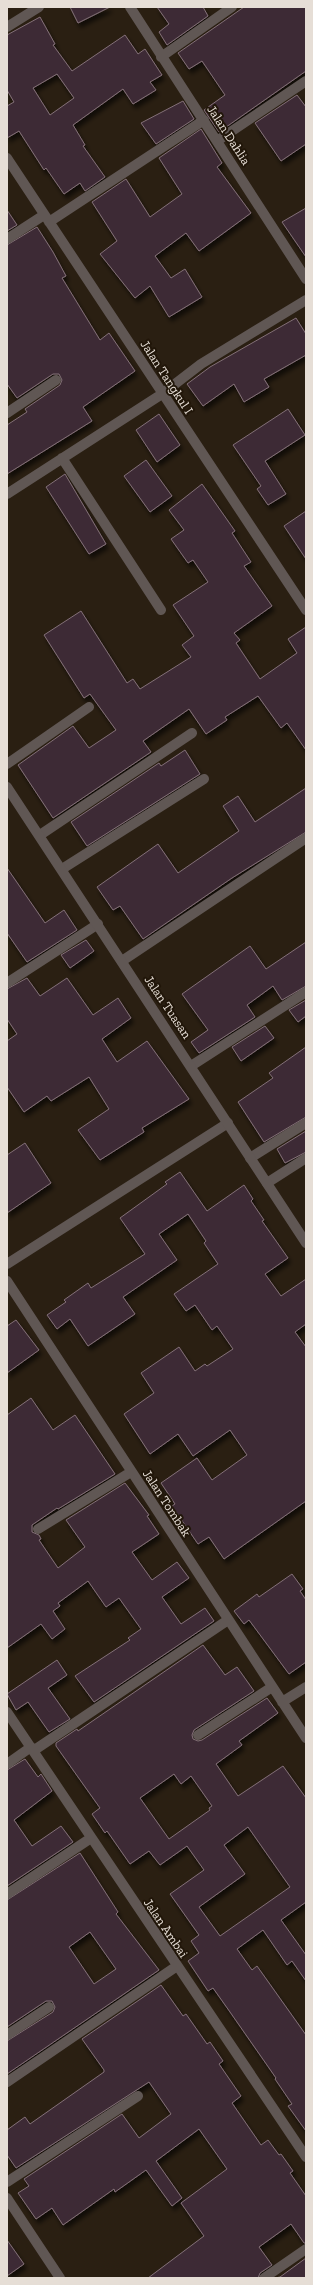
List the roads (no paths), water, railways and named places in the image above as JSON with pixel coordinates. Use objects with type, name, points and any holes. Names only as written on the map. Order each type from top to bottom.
[{"type":"street","points":[[7,27],[39,7]]},
{"type":"street","name":"Jalan Dahlia","points":[[130,7],[306,279]]},
{"type":"street","points":[[161,57],[232,7]]},
{"type":"street","points":[[217,141],[306,81]]},
{"type":"street","points":[[7,239],[47,218],[204,120]]},
{"type":"street","name":"Jalan Tangkul I","points":[[7,158],[306,610]]},
{"type":"street","points":[[7,494],[162,394],[201,364],[306,300]]},
{"type":"street","points":[[7,413],[56,380]]},
{"type":"street","points":[[62,458],[161,610]]},
{"type":"street","points":[[7,764],[89,707]]},
{"type":"street","points":[[40,835],[192,733]]},
{"type":"street","points":[[62,869],[204,779]]},
{"type":"street","name":"Jalan Tuasan","points":[[7,787],[40,835],[306,1243]]},
{"type":"street","points":[[122,961],[306,838]]},
{"type":"street","points":[[7,983],[98,924]]},
{"type":"street","points":[[191,1066],[306,992]]},
{"type":"street","points":[[7,1264],[228,1123]]},
{"type":"street","points":[[250,1158],[306,1123]]},
{"type":"street","points":[[267,1183],[306,1158]]},
{"type":"street","name":"Jalan Tombak","points":[[7,1281],[130,1472],[306,1738]]},
{"type":"street","points":[[38,1529],[130,1472]]},
{"type":"street","points":[[7,1764],[228,1620]]},
{"type":"street","points":[[198,1735],[272,1687]]},
{"type":"street","points":[[282,1702],[306,1687]]},
{"type":"street","name":"Jalan Ambai","points":[[7,1712],[306,2157]]},
{"type":"street","points":[[7,1894],[91,1838]]},
{"type":"street","points":[[7,2082],[177,1966]]},
{"type":"street","points":[[7,2035],[49,2007]]},
{"type":"street","points":[[7,2182],[138,2096]]},
{"type":"street","points":[[7,2198],[60,2278]]},
{"type":"street","points":[[264,2278],[306,2250]]}]
